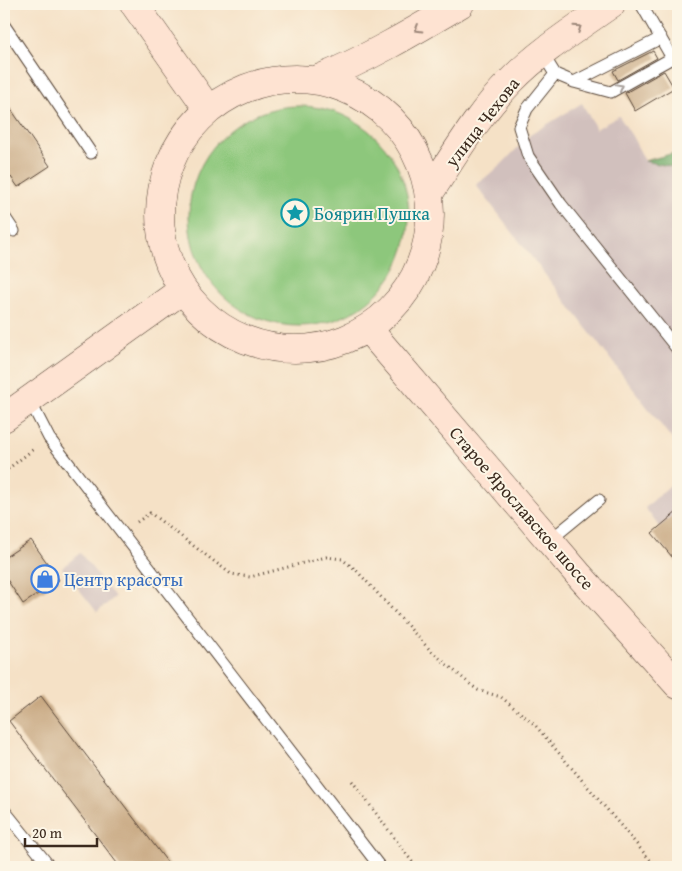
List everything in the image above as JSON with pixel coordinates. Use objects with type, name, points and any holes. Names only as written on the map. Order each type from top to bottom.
[{"type":"main road","points":[[134,4],[208,109]]},
{"type":"main road","points":[[316,80],[353,65],[398,42],[460,4]]},
{"type":"main road","name":"улица Чехова","points":[[430,192],[483,114],[511,81],[548,63],[612,4]]},
{"type":"main road","points":[[278,79],[316,80],[356,93],[391,118],[416,152],[430,192],[428,245],[407,293],[369,330],[320,349],[267,349],[218,328],[181,291],[164,254],[158,215],[164,175],[181,139],[208,109],[241,89],[278,79]]},
{"type":"main road","points":[[4,418],[181,291]]},
{"type":"main road","name":"Старое Ярославское шоссе","points":[[369,330],[549,541],[678,684]]},
{"type":"lane","points":[[641,4],[672,58],[611,92],[574,82],[548,63],[519,126],[528,156],[561,204],[678,350]]},
{"type":"lane","points":[[4,26],[91,153]]},
{"type":"lane","points":[[574,82],[661,38]]},
{"type":"lane","points":[[4,216],[14,231]]},
{"type":"lane","points":[[30,401],[49,438],[380,867]]},
{"type":"lane","points":[[549,541],[599,500]]},
{"type":"lane","points":[[4,810],[50,867]]},
{"type":"path","points":[[4,472],[49,438]]},
{"type":"path","points":[[121,532],[150,514],[231,574],[250,577],[326,557],[342,559],[356,570],[442,661],[478,690],[500,697],[535,725],[656,867]]},
{"type":"path","points":[[352,782],[416,867]]},
{"type":"shaded area","points":[[582,103],[596,129],[619,116],[645,161],[678,168],[678,447],[476,185],[501,165],[530,135]]},
{"type":"shaded area","points":[[678,478],[678,549],[645,508]]},
{"type":"shaded area","points":[[80,553],[115,597],[97,612],[62,568]]},
{"type":"green space","points":[[299,106],[320,108],[351,119],[377,138],[396,164],[407,195],[409,216],[407,237],[396,268],[377,294],[351,313],[320,324],[299,326],[278,324],[247,313],[221,294],[202,268],[191,237],[189,216],[191,195],[202,164],[221,138],[247,119],[278,108]]},
{"type":"green space","points":[[678,152],[678,168],[645,161]]},
{"type":"building","points":[[653,51],[657,58],[618,80],[613,71]]},
{"type":"building","points":[[664,71],[674,88],[635,111],[625,93]]},
{"type":"building","points":[[4,99],[50,166],[18,187],[11,177],[4,182]]},
{"type":"building","points":[[678,511],[678,564],[652,533]]},
{"type":"building","points":[[31,540],[59,580],[23,604],[4,575],[4,558]]},
{"type":"building","points":[[41,696],[171,867],[120,867],[33,753],[9,721]]},
{"type":"place","name":"Боярин Пушка","points":[[295,213]]},
{"type":"place","name":"Центр красоты","points":[[45,579]]}]
